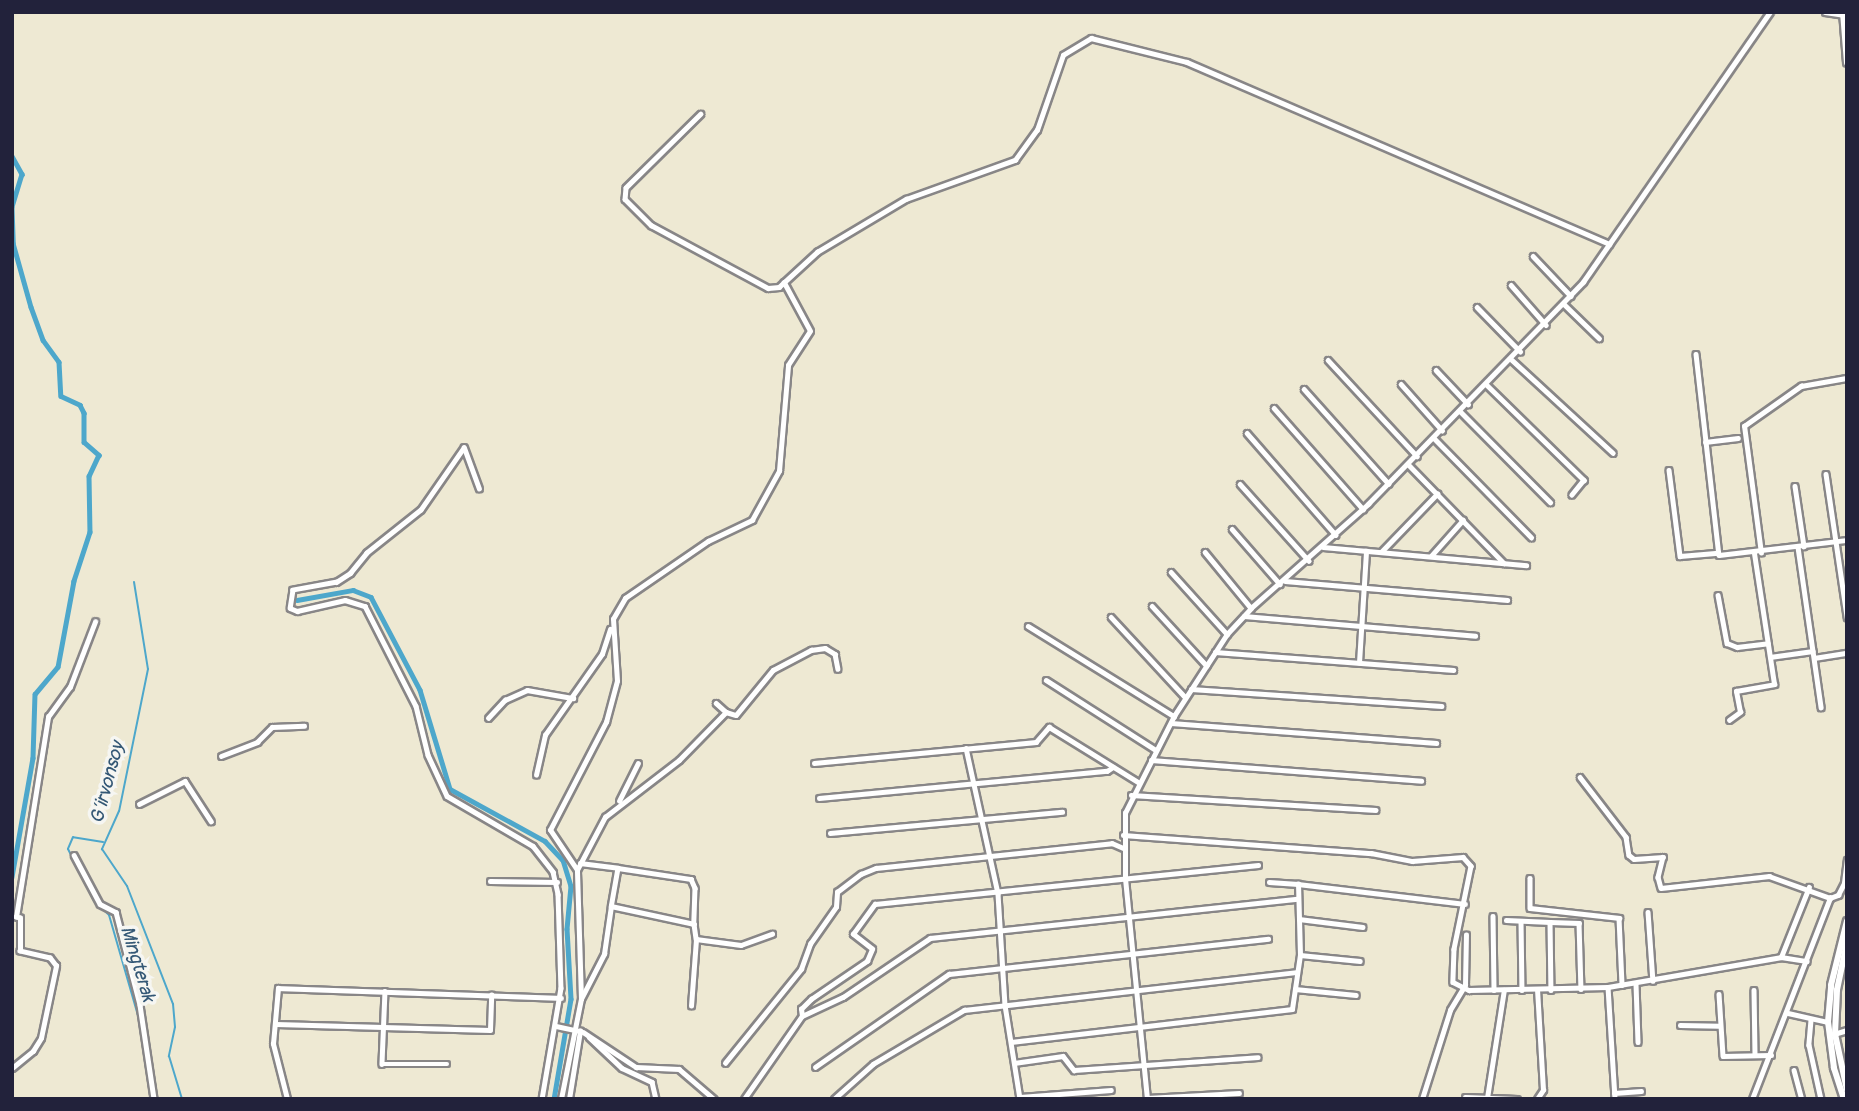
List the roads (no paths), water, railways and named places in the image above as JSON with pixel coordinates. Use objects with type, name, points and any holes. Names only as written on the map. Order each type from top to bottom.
[{"type":"main road","points":[[1843,13],[1847,62]]},
{"type":"main road","points":[[1847,921],[1831,985],[1828,1022],[1847,1090]]},
{"type":"main road","points":[[1844,1099],[1832,1035],[1836,990],[1847,942]]},
{"type":"street","points":[[1239,1093],[1147,1098],[1123,848],[1130,795],[1185,697],[1227,634],[1251,608],[1309,561],[1389,484],[1546,325],[1609,244],[1770,12]]},
{"type":"street","points":[[1827,13],[1843,13]]},
{"type":"street","points":[[701,114],[626,188],[627,204],[651,225],[717,264],[768,288],[784,283],[817,252],[894,205],[958,177],[998,169],[1015,160],[1037,130],[1063,55],[1091,38],[1187,62],[1609,244]]},
{"type":"street","points":[[1533,256],[1571,296]]},
{"type":"street","points":[[536,775],[545,735],[602,654],[625,598],[708,541],[752,520],[779,471],[788,365],[810,331],[784,283]]},
{"type":"street","points":[[1511,285],[1546,325]]},
{"type":"street","points":[[1564,304],[1599,338]]},
{"type":"street","points":[[1478,307],[1520,351]]},
{"type":"street","points":[[1696,354],[1718,553]]},
{"type":"street","points":[[1512,359],[1613,453]]},
{"type":"street","points":[[1328,360],[1417,456]]},
{"type":"street","points":[[1436,370],[1468,404]]},
{"type":"street","points":[[1761,553],[1744,425],[1801,386],[1847,378]]},
{"type":"street","points":[[1401,384],[1443,430]]},
{"type":"street","points":[[1487,385],[1584,480],[1572,495]]},
{"type":"street","points":[[1304,388],[1389,484]]},
{"type":"street","points":[[1274,408],[1363,509]]},
{"type":"street","points":[[1461,412],[1550,502]]},
{"type":"street","points":[[1247,433],[1336,535]]},
{"type":"street","points":[[1705,442],[1738,438]]},
{"type":"street","points":[[1434,439],[1531,537]]},
{"type":"street","points":[[479,489],[464,448],[421,510],[367,553],[351,573],[337,582],[293,590],[289,608],[297,611],[345,600],[365,606],[416,706],[428,755],[447,796],[533,846],[556,883],[561,998],[542,1099]]},
{"type":"street","points":[[1408,464],[1504,563]]},
{"type":"street","points":[[1668,470],[1680,555],[1718,553],[1723,557],[1847,540]]},
{"type":"street","points":[[1826,474],[1847,617]]},
{"type":"street","points":[[1240,485],[1309,561]]},
{"type":"street","points":[[1795,486],[1821,707]]},
{"type":"street","points":[[1381,552],[1437,494]]},
{"type":"street","points":[[1431,557],[1463,520]]},
{"type":"street","points":[[1232,529],[1282,583],[1507,600]]},
{"type":"street","points":[[1323,547],[1526,565]]},
{"type":"street","points":[[1359,663],[1366,551]]},
{"type":"street","points":[[1205,552],[1251,608]]},
{"type":"street","points":[[1729,720],[1739,713],[1736,691],[1774,684],[1754,554]]},
{"type":"street","points":[[1171,572],[1227,634]]},
{"type":"street","points":[[1718,595],[1727,643],[1737,647],[1768,643]]},
{"type":"street","points":[[1152,606],[1207,666]]},
{"type":"street","points":[[1244,616],[1475,635]]},
{"type":"street","points":[[1111,617],[1185,697]]},
{"type":"street","points":[[12,1068],[30,1055],[41,1038],[56,966],[50,957],[20,951],[20,918],[16,918],[48,717],[70,687],[95,622]]},
{"type":"street","points":[[1028,626],[1174,716]]},
{"type":"street","points":[[577,870],[550,830],[606,722],[617,681],[611,629]]},
{"type":"street","points":[[716,703],[726,712],[736,715],[770,672],[811,650],[831,650],[838,668]]},
{"type":"street","points":[[1215,652],[1453,670]]},
{"type":"street","points":[[1770,657],[1847,653]]},
{"type":"street","points":[[1046,680],[1156,750]]},
{"type":"street","points":[[1191,689],[1441,706]]},
{"type":"street","points":[[488,718],[505,700],[527,690],[573,698]]},
{"type":"street","points":[[569,1099],[580,1031],[577,870],[605,817],[617,805],[679,760],[726,712]]},
{"type":"street","points":[[1171,723],[1436,743]]},
{"type":"street","points":[[221,756],[257,742],[272,727],[304,726]]},
{"type":"street","points":[[814,763],[1035,742],[1049,727],[1138,782]]},
{"type":"street","points":[[967,748],[998,894],[1004,1005],[1020,1098],[1111,1090]]},
{"type":"street","points":[[1151,760],[1420,781]]},
{"type":"street","points":[[617,805],[638,763]]},
{"type":"street","points":[[819,798],[1107,771],[1113,766]]},
{"type":"street","points":[[1580,777],[1629,842],[1629,855],[1634,859],[1663,857],[1658,877],[1661,888],[1769,876],[1809,887],[1830,898],[1838,895],[1845,886],[1847,860]]},
{"type":"street","points":[[139,804],[185,781],[211,821]]},
{"type":"street","points":[[1130,795],[1376,810]]},
{"type":"street","points":[[830,833],[1062,812]]},
{"type":"street","points":[[1124,835],[1371,853],[1412,861],[1463,857],[1471,866],[1453,982],[1463,989],[1550,990],[1608,987],[1781,957],[1807,961]]},
{"type":"street","points":[[725,1063],[801,970],[810,944],[836,907],[837,892],[876,868],[1112,843],[1123,848]]},
{"type":"street","points":[[74,855],[100,904],[116,912],[139,1005],[154,1099]]},
{"type":"street","points":[[580,863],[691,879],[695,888],[696,939],[691,1006]]},
{"type":"street","points":[[802,1016],[801,1009],[811,999],[867,961],[872,949],[853,934],[874,904],[998,894],[1258,865]]},
{"type":"street","points":[[581,999],[604,954],[618,868]]},
{"type":"street","points":[[1530,878],[1530,908],[1619,918],[1622,985]]},
{"type":"street","points":[[490,881],[556,883]]},
{"type":"street","points":[[1269,882],[1465,904]]},
{"type":"street","points":[[1011,1042],[1292,1009],[1300,955],[1298,884]]},
{"type":"street","points":[[1781,957],[1809,887]]},
{"type":"street","points":[[1754,1099],[1830,898]]},
{"type":"street","points":[[744,1099],[802,1016],[843,997],[930,938],[1297,899]]},
{"type":"street","points":[[611,906],[694,924]]},
{"type":"street","points":[[1648,912],[1653,981]]},
{"type":"street","points":[[1493,916],[1494,990]]},
{"type":"street","points":[[1299,919],[1362,927]]},
{"type":"street","points":[[1506,919],[1579,923],[1581,989]]},
{"type":"street","points":[[1521,921],[1522,990]]},
{"type":"street","points":[[1550,922],[1550,990]]},
{"type":"street","points":[[696,939],[741,945],[772,934]]},
{"type":"street","points":[[1422,1099],[1450,1010],[1463,989],[1466,934]]},
{"type":"street","points":[[815,1067],[942,976],[1268,939]]},
{"type":"street","points":[[1300,955],[1360,961]]},
{"type":"street","points":[[834,1099],[873,1064],[950,1016],[1004,1005],[1297,972]]},
{"type":"street","points":[[1636,984],[1638,1042]]},
{"type":"street","points":[[1608,987],[1615,1096],[1641,1091]]},
{"type":"street","points":[[287,1099],[273,1044],[278,988],[561,998]]},
{"type":"street","points":[[1295,989],[1356,995]]},
{"type":"street","points":[[1487,1098],[1504,990]]},
{"type":"street","points":[[1537,990],[1543,1090],[1537,1099]]},
{"type":"street","points":[[1754,990],[1755,1055]]},
{"type":"street","points":[[385,991],[382,1064],[447,1064]]},
{"type":"street","points":[[1719,994],[1723,1056],[1772,1055]]},
{"type":"street","points":[[275,1024],[490,1030],[491,995]]},
{"type":"street","points":[[1788,1013],[1828,1022]]},
{"type":"street","points":[[1811,1020],[1809,1045],[1821,1099]]},
{"type":"street","points":[[1680,1025],[1719,1026]]},
{"type":"street","points":[[556,1026],[580,1031],[636,1067],[679,1069],[714,1099]]},
{"type":"street","points":[[1832,1035],[1847,1030]]},
{"type":"street","points":[[561,1099],[580,1031]]},
{"type":"street","points":[[580,1031],[612,1062],[652,1083],[656,1099]]},
{"type":"street","points":[[1014,1063],[1063,1056],[1074,1070],[1258,1057]]},
{"type":"street","points":[[1794,1070],[1802,1099]]},
{"type":"street","points":[[1465,1097],[1517,1099]]},
{"type":"waterway","points":[[12,156],[22,174],[12,207],[13,243],[31,307],[43,340],[59,362],[61,396],[80,405],[84,413],[84,442],[99,455],[89,476],[90,532],[74,581],[58,667],[35,694],[33,758],[12,877]]},
{"type":"waterway","name":"G‘irvonsoy","points":[[134,582],[148,669],[119,811],[102,849],[127,886],[173,1004],[175,1027],[169,1056],[182,1099]]},
{"type":"waterway","points":[[297,600],[353,590],[371,597],[420,690],[450,789],[545,841],[563,860],[571,886],[567,929],[571,999],[554,1099]]},
{"type":"waterway","name":"Mingterak","points":[[103,842],[73,837],[68,849],[94,901],[109,915],[141,1026]]},
{"type":"waterway","name":"Mingterak","points":[[142,1035],[152,1099]]}]
